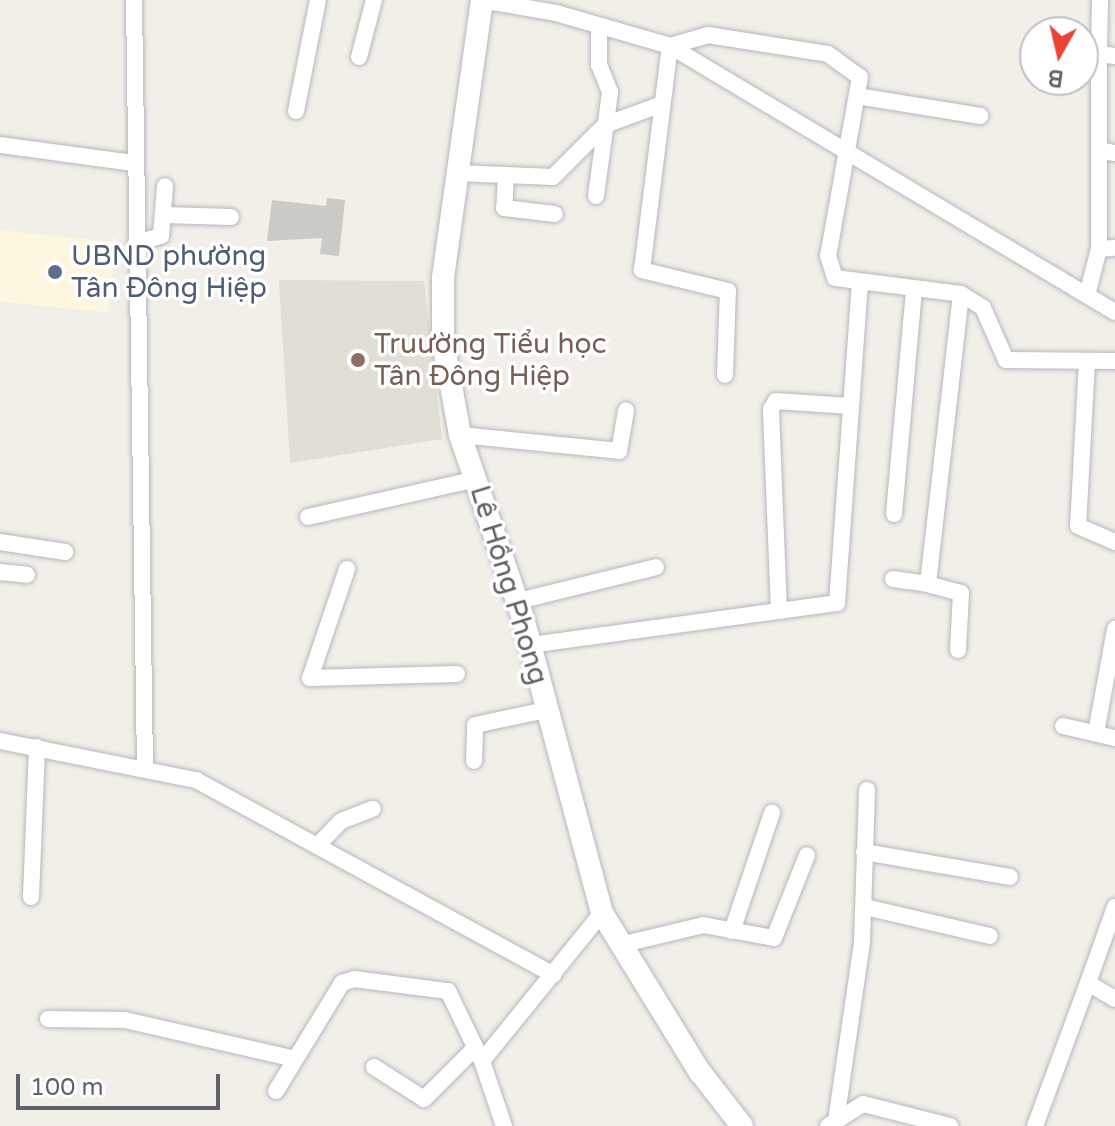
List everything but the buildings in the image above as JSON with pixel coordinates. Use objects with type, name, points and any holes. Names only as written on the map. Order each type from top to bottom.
[{"type":"main road","name":"Lê Hồng Phong","points":[[482,0],[442,310],[460,435],[518,601],[602,913],[620,945],[742,1126]]},
{"type":"street","points":[[134,0],[133,163],[145,766]]},
{"type":"street","points":[[296,111],[318,0]]},
{"type":"street","points":[[359,57],[374,0]]},
{"type":"street","points":[[482,0],[599,26],[670,46],[843,155],[1115,312]]},
{"type":"street","points":[[1087,295],[1107,249],[1107,55],[1100,0]]},
{"type":"street","points":[[596,196],[610,92],[599,65],[599,26]]},
{"type":"street","points":[[670,46],[691,37],[845,60],[860,77],[843,155],[828,270],[845,284],[961,294],[983,308],[1006,360],[1115,361]]},
{"type":"street","points":[[670,46],[642,270],[728,291],[725,375]]},
{"type":"street","points":[[857,96],[980,116]]},
{"type":"street","points":[[458,173],[559,174],[605,125],[662,104]]},
{"type":"street","points":[[0,145],[133,163]]},
{"type":"street","points":[[506,175],[504,208],[555,214]]},
{"type":"street","points":[[136,243],[159,239],[165,186]]},
{"type":"street","points":[[163,215],[231,217]]},
{"type":"street","points":[[530,645],[837,603],[860,285]]},
{"type":"street","points":[[894,514],[914,290]]},
{"type":"street","points":[[928,584],[961,294]]},
{"type":"street","points":[[1087,361],[1078,526],[1115,542]]},
{"type":"street","points":[[779,611],[771,409],[776,401],[850,406]]},
{"type":"street","points":[[460,435],[619,451],[626,411]]},
{"type":"street","points":[[308,517],[477,479]]},
{"type":"street","points":[[0,542],[65,552]]},
{"type":"street","points":[[518,601],[656,567]]},
{"type":"street","points":[[347,569],[310,678],[457,674]]},
{"type":"street","points":[[0,572],[27,575]]},
{"type":"street","points":[[893,579],[961,593],[958,650]]},
{"type":"street","points":[[1096,733],[1115,629]]},
{"type":"street","points":[[474,761],[475,725],[546,710]]},
{"type":"street","points":[[1063,726],[1115,738]]},
{"type":"street","points":[[0,741],[145,766],[196,780],[553,975]]},
{"type":"street","points":[[31,897],[37,747]]},
{"type":"street","points":[[867,790],[865,907],[832,1120],[876,1104],[950,1126]]},
{"type":"street","points":[[318,845],[341,821],[373,809]]},
{"type":"street","points":[[732,931],[772,813]]},
{"type":"street","points":[[864,852],[1010,877]]},
{"type":"street","points":[[620,945],[703,925],[774,938],[807,855]]},
{"type":"street","points":[[865,907],[990,936]]},
{"type":"street","points":[[1035,1126],[1115,907]]},
{"type":"street","points":[[374,1067],[424,1099],[478,1056],[553,975],[602,913]]},
{"type":"street","points":[[276,1091],[342,983],[365,977],[448,991],[478,1056],[504,1126]]},
{"type":"street","points":[[1088,983],[1115,999]]},
{"type":"street","points":[[48,1019],[125,1020],[295,1059]]},
{"type":"shaded area","name":"UBND phường Tân Đông Hiệp","points":[[0,230],[115,242],[108,313],[0,301]]},
{"type":"shaded area","name":"Truường Tiểu học Tân Đông Hiệp","points":[[279,280],[424,281],[442,439],[290,463]]},
{"type":"place","name":"UBND phường Tân Đông Hiệp","points":[[55,272]]},
{"type":"place","name":"Truường Tiểu học Tân Đông Hiệp","points":[[358,360]]}]
